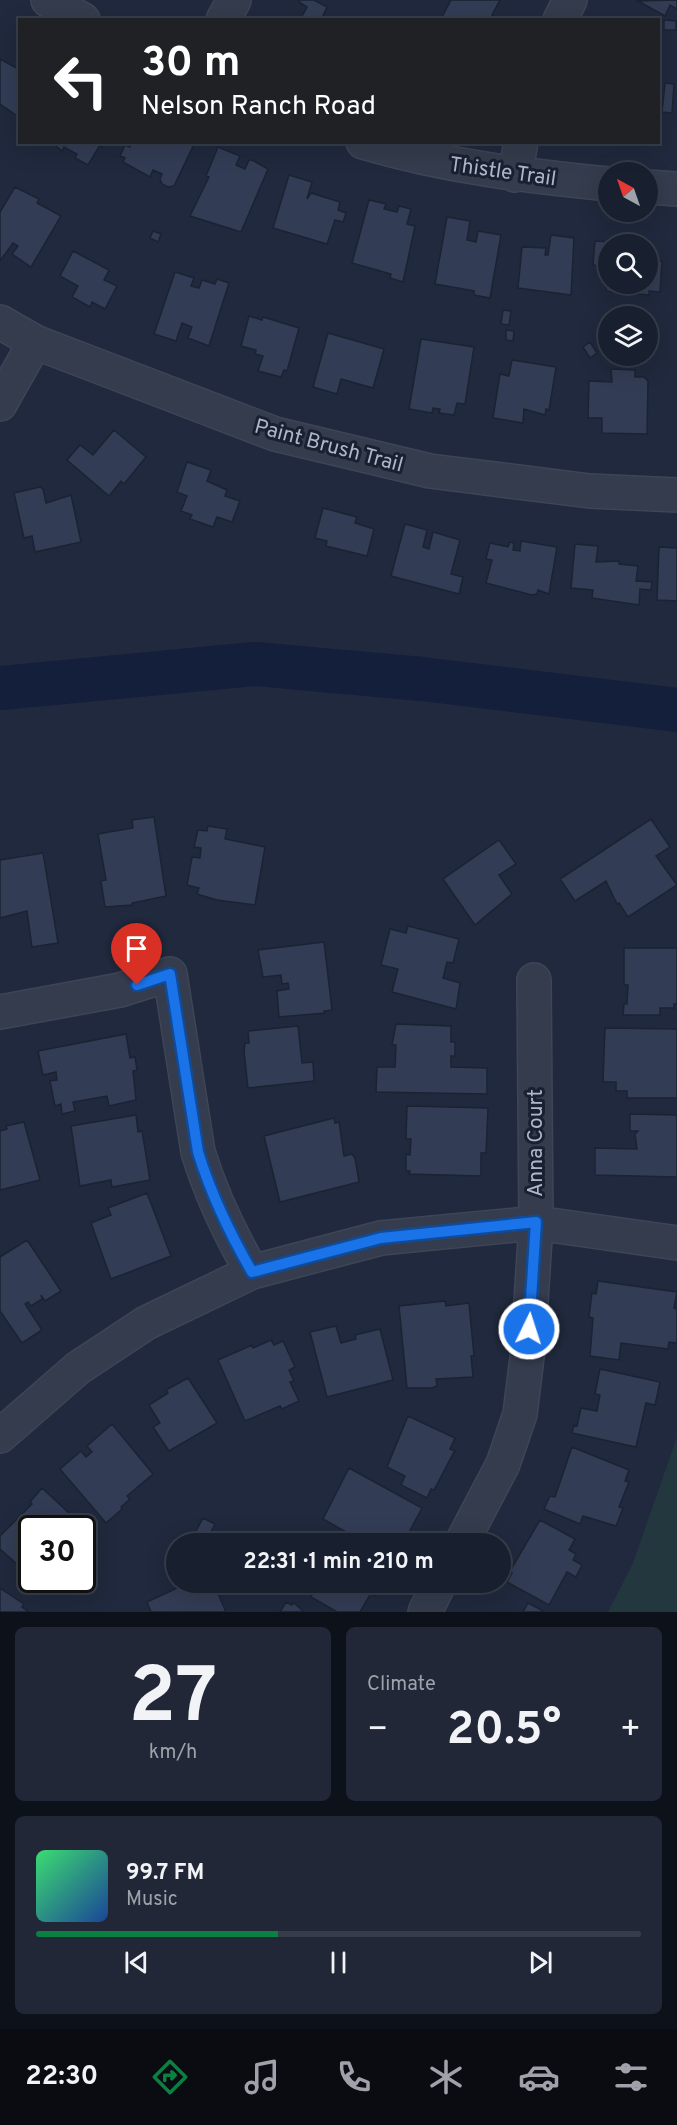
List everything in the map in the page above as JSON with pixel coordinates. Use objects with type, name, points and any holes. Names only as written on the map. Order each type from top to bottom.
[{"type":"street","points":[[48,0],[80,18]]},
{"type":"street","points":[[224,18],[234,0]]},
{"type":"street","points":[[561,18],[570,0]]},
{"type":"street","name":"Thistle Trail","points":[[370,144],[422,159],[515,175],[598,183]]},
{"type":"street","points":[[515,175],[521,144]]},
{"type":"street","points":[[658,188],[677,189]]},
{"type":"street","name":"Paint Brush Trail","points":[[0,322],[35,342],[286,436],[430,471],[590,491],[677,495]]},
{"type":"street","points":[[0,404],[35,342]]},
{"type":"street","points":[[0,1012],[120,990],[170,974],[198,1152],[207,1179],[234,1240],[252,1272]]},
{"type":"street","name":"Anna Court","points":[[467,1533],[503,1464],[520,1414],[528,1349],[536,1222],[534,980]]},
{"type":"street","points":[[0,1436],[78,1368],[136,1330],[252,1272],[381,1238],[536,1222],[677,1243]]},
{"type":"street","points":[[425,1612],[435,1593]]},
{"type":"shaded area","points":[[677,1437],[677,1612],[608,1612],[633,1563]]},
{"type":"building","points":[[300,0],[314,0],[327,7],[322,18],[301,18],[307,7],[299,2]]},
{"type":"building","points":[[451,0],[500,0],[492,15],[498,18],[442,18]]},
{"type":"building","points":[[677,0],[677,9],[670,5],[665,16],[638,1]]},
{"type":"building","points":[[664,20],[676,21],[676,30],[664,30]]},
{"type":"building","points":[[0,59],[18,69],[18,114],[16,115],[0,104]]},
{"type":"building","points":[[665,83],[674,84],[672,113],[662,112]]},
{"type":"building","points":[[53,144],[104,144],[102,147],[100,145],[88,165],[75,158],[77,154],[64,147],[62,151]]},
{"type":"building","points":[[131,144],[194,144],[174,186],[168,187],[162,184],[160,179],[162,174],[153,170],[150,177],[123,162],[125,158],[120,156],[125,145],[130,147]]},
{"type":"building","points":[[218,147],[240,156],[236,165],[245,169],[249,160],[252,160],[268,169],[241,232],[190,216],[209,177],[206,176]]},
{"type":"building","points":[[289,175],[312,182],[307,199],[311,193],[340,202],[338,210],[346,213],[343,222],[335,220],[327,244],[273,228]]},
{"type":"building","points":[[15,187],[39,199],[37,203],[61,216],[31,267],[12,254],[18,246],[13,243],[0,261],[0,212]]},
{"type":"building","points":[[369,200],[386,204],[384,209],[397,212],[399,206],[411,209],[407,224],[415,226],[403,282],[390,278],[391,274],[352,263]]},
{"type":"building","points":[[447,217],[470,221],[467,240],[476,242],[478,231],[501,235],[490,298],[474,295],[474,291],[435,284]]},
{"type":"building","points":[[153,231],[161,234],[158,242],[150,238]]},
{"type":"building","points":[[551,235],[574,238],[571,295],[518,288],[522,247],[546,248],[545,255],[548,255]]},
{"type":"building","points":[[595,241],[598,241],[598,266],[593,265]]},
{"type":"building","points":[[73,251],[109,270],[104,280],[117,286],[105,309],[92,302],[90,307],[72,297],[78,286],[60,276]]},
{"type":"building","points":[[658,260],[662,261],[660,292],[658,292]]},
{"type":"building","points":[[175,272],[194,278],[191,286],[199,288],[202,280],[215,284],[217,279],[229,283],[209,346],[188,338],[192,327],[182,323],[176,341],[154,334]]},
{"type":"building","points":[[503,310],[511,311],[509,325],[501,324]]},
{"type":"building","points":[[249,316],[262,320],[263,317],[299,328],[287,371],[284,370],[281,377],[258,371],[263,356],[255,354],[256,350],[241,346]]},
{"type":"building","points":[[506,330],[514,331],[513,341],[506,340]]},
{"type":"building","points":[[328,333],[384,349],[373,388],[341,379],[337,394],[313,387]]},
{"type":"building","points":[[421,339],[474,347],[465,404],[457,403],[454,415],[439,413],[440,409],[433,408],[432,413],[409,409]]},
{"type":"building","points":[[590,342],[597,353],[590,358],[583,347]]},
{"type":"building","points":[[512,360],[556,367],[549,410],[546,409],[545,415],[524,409],[523,423],[493,418],[500,374],[509,376]]},
{"type":"building","points":[[611,369],[635,370],[635,377],[644,377],[648,381],[647,434],[602,433],[602,418],[588,418],[589,381],[612,382]]},
{"type":"building","points":[[114,430],[146,457],[124,484],[121,481],[109,496],[67,460],[80,445],[93,455]]},
{"type":"building","points":[[187,462],[211,470],[207,481],[227,490],[225,496],[240,501],[232,522],[217,517],[213,527],[190,519],[192,515],[181,511],[187,496],[177,492]]},
{"type":"building","points":[[40,487],[43,489],[46,503],[71,495],[81,542],[35,552],[32,536],[24,538],[14,493]]},
{"type":"building","points":[[323,508],[357,517],[355,523],[374,529],[367,556],[326,546],[327,541],[315,538]]},
{"type":"building","points":[[405,524],[427,530],[423,547],[429,549],[433,532],[460,540],[451,574],[463,577],[459,594],[391,576]]},
{"type":"building","points":[[521,541],[557,547],[549,594],[538,590],[537,594],[532,595],[486,583],[492,560],[486,559],[490,543],[508,547],[510,542],[514,543],[513,550],[520,551]]},
{"type":"building","points":[[575,544],[598,546],[596,562],[619,561],[619,564],[638,566],[636,581],[652,582],[651,590],[640,589],[639,605],[592,598],[593,590],[571,588]]},
{"type":"building","points":[[659,547],[677,548],[677,601],[657,600]]},
{"type":"building","points":[[154,817],[166,896],[132,903],[132,905],[105,907],[101,881],[106,880],[98,834],[133,828],[132,820]]},
{"type":"building","points":[[651,819],[670,847],[656,856],[677,885],[628,917],[619,903],[617,904],[606,881],[575,901],[560,879]]},
{"type":"building","points":[[208,826],[227,829],[225,839],[265,847],[255,905],[217,900],[197,894],[199,888],[187,885],[192,857],[200,858],[201,848],[194,847],[198,830],[207,831]]},
{"type":"building","points":[[499,840],[516,864],[499,875],[512,894],[475,925],[443,879]]},
{"type":"building","points":[[43,853],[58,943],[32,947],[27,911],[0,918],[0,860]]},
{"type":"building","points":[[408,926],[459,939],[453,963],[447,962],[443,978],[460,983],[456,1009],[392,992],[398,969],[381,965],[390,929],[406,933]]},
{"type":"building","points":[[324,942],[332,1010],[324,1011],[325,1013],[279,1017],[277,991],[289,989],[288,983],[282,984],[281,975],[263,977],[258,950]]},
{"type":"building","points":[[624,948],[677,948],[677,1004],[674,1004],[674,1008],[660,1008],[660,1015],[623,1015],[624,1004],[627,1004],[628,985],[624,985]]},
{"type":"building","points":[[396,1024],[451,1026],[451,1042],[455,1042],[455,1056],[451,1056],[451,1067],[487,1068],[487,1094],[376,1092],[377,1067],[395,1067],[396,1045],[392,1045]]},
{"type":"building","points":[[298,1026],[302,1063],[313,1062],[314,1081],[248,1088],[244,1051],[245,1043],[249,1043],[248,1031]]},
{"type":"building","points":[[605,1028],[677,1029],[677,1098],[627,1098],[627,1091],[616,1091],[616,1082],[603,1082]]},
{"type":"building","points":[[126,1034],[130,1058],[135,1057],[137,1070],[133,1071],[136,1100],[109,1106],[107,1096],[73,1102],[75,1111],[62,1114],[61,1104],[55,1106],[50,1081],[57,1080],[56,1072],[43,1075],[38,1051]]},
{"type":"building","points":[[407,1106],[488,1108],[486,1153],[481,1153],[481,1176],[409,1174],[410,1171],[406,1171],[406,1154],[410,1155],[411,1139],[406,1139]]},
{"type":"building","points":[[630,1114],[677,1115],[677,1177],[595,1175],[595,1148],[637,1149],[635,1134],[638,1131],[630,1131]]},
{"type":"building","points":[[136,1115],[138,1132],[142,1131],[150,1180],[112,1187],[111,1180],[80,1186],[71,1126]]},
{"type":"building","points":[[334,1118],[335,1123],[339,1122],[344,1156],[352,1154],[355,1158],[359,1182],[280,1202],[264,1136]]},
{"type":"building","points":[[24,1122],[40,1180],[0,1190],[0,1131],[7,1129],[6,1126]]},
{"type":"building","points":[[147,1193],[171,1256],[111,1279],[91,1223],[111,1215],[108,1208]]},
{"type":"building","points":[[27,1240],[61,1291],[45,1301],[41,1295],[42,1299],[31,1306],[28,1302],[25,1304],[42,1330],[22,1343],[0,1311],[0,1257]]},
{"type":"building","points":[[598,1281],[677,1292],[674,1308],[677,1309],[677,1343],[669,1342],[668,1349],[621,1343],[619,1360],[590,1356],[593,1318],[589,1317],[592,1293],[596,1294]]},
{"type":"building","points":[[445,1301],[446,1306],[469,1303],[474,1356],[471,1356],[473,1377],[436,1379],[437,1386],[432,1388],[407,1388],[399,1306]]},
{"type":"building","points":[[336,1326],[341,1343],[356,1339],[355,1335],[380,1329],[393,1380],[327,1397],[310,1332]]},
{"type":"building","points":[[271,1340],[274,1345],[283,1341],[295,1367],[289,1370],[294,1381],[290,1382],[299,1401],[282,1409],[280,1406],[245,1421],[218,1360],[252,1345],[253,1348]]},
{"type":"building","points":[[600,1369],[660,1382],[655,1405],[646,1403],[636,1447],[572,1433],[574,1425],[577,1426],[581,1408],[597,1411],[600,1395],[595,1394]]},
{"type":"building","points":[[188,1378],[217,1423],[169,1451],[153,1427],[160,1423],[149,1405],[168,1393],[166,1390]]},
{"type":"building","points":[[408,1416],[455,1438],[450,1449],[455,1451],[434,1490],[431,1489],[427,1498],[401,1485],[405,1476],[387,1467]]},
{"type":"building","points":[[112,1424],[153,1474],[127,1496],[130,1499],[106,1523],[60,1469],[81,1451],[86,1457],[92,1452],[87,1446]]},
{"type":"building","points":[[572,1447],[629,1470],[625,1481],[629,1482],[619,1507],[623,1508],[616,1526],[583,1516],[580,1524],[544,1509],[550,1496],[555,1497]]},
{"type":"building","points":[[349,1468],[422,1508],[409,1533],[348,1533],[323,1519]]},
{"type":"building","points":[[42,1488],[69,1513],[67,1515],[21,1515],[32,1504],[30,1502]]},
{"type":"building","points":[[18,1518],[18,1565],[0,1549],[0,1536]]},
{"type":"building","points":[[203,1518],[215,1524],[210,1533],[196,1531]]},
{"type":"building","points":[[540,1520],[575,1539],[569,1550],[576,1554],[573,1560],[582,1565],[576,1577],[567,1572],[549,1605],[511,1584],[511,1569]]},
{"type":"building","points":[[0,1588],[24,1604],[22,1607],[29,1612],[0,1612]]},
{"type":"building","points":[[166,1593],[218,1593],[226,1612],[151,1612],[147,1602]]},
{"type":"building","points":[[313,1593],[371,1593],[360,1612],[337,1612],[311,1597]]},
{"type":"building","points":[[286,1602],[292,1605],[293,1602],[304,1612],[280,1612]]},
{"type":"building","points":[[528,1603],[545,1612],[523,1612]]},
{"type":"waterway","points":[[0,688],[255,664],[422,679],[677,710]]},
{"type":"route","points":[[137,985],[170,974],[198,1152],[207,1179],[234,1240],[252,1272],[381,1238],[536,1222],[529,1329]]}]
